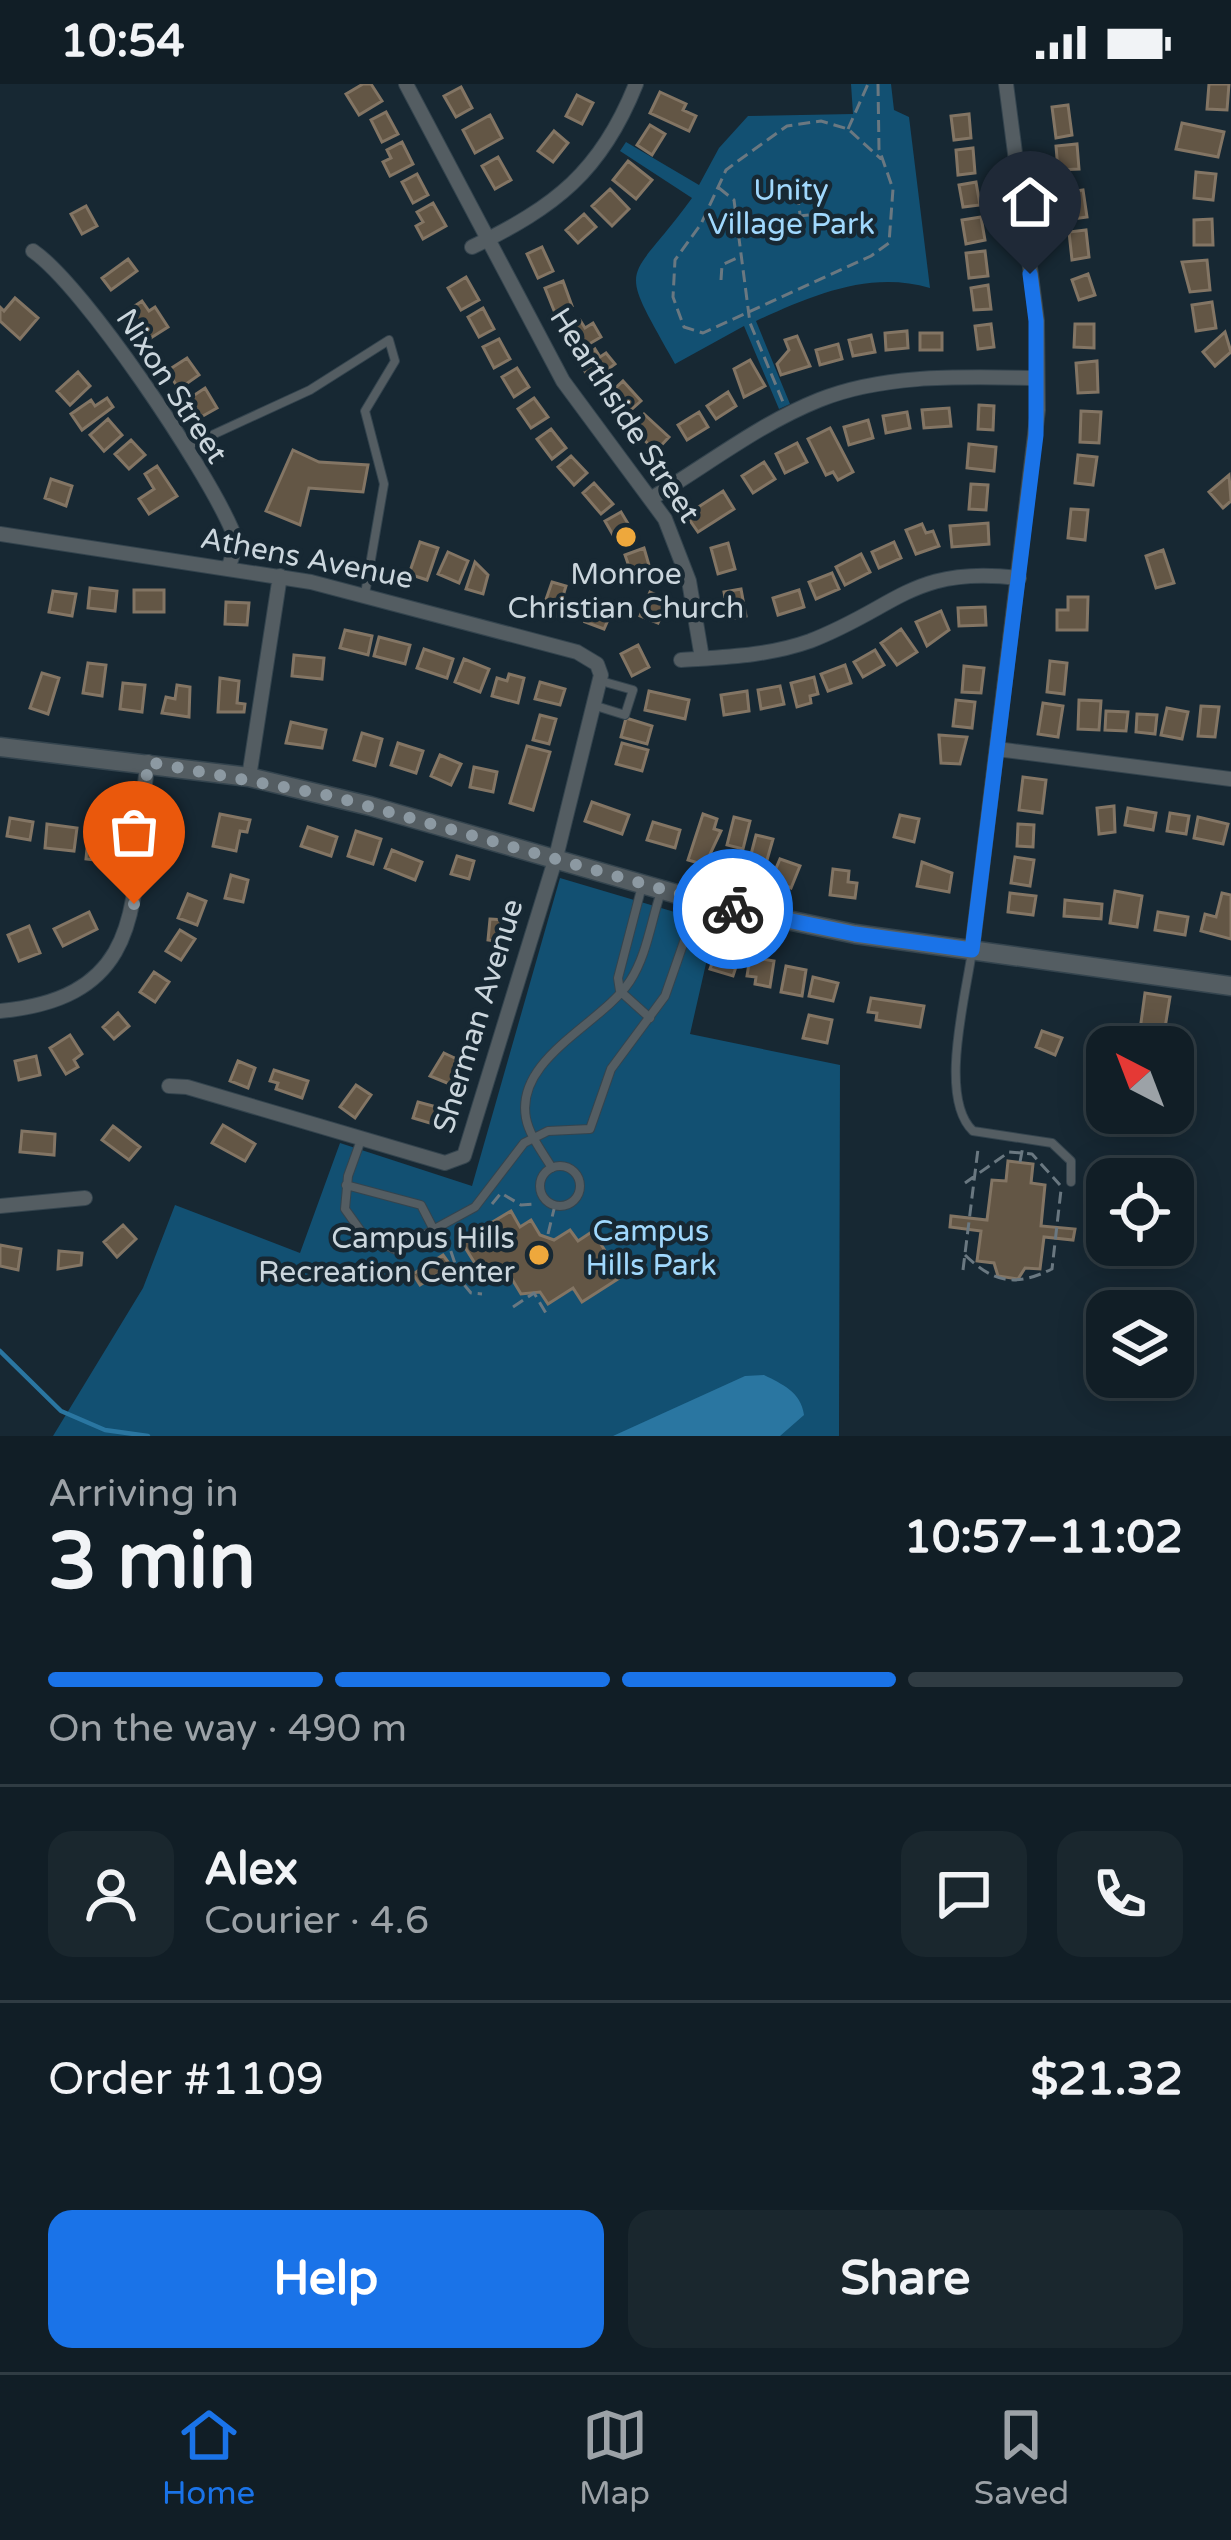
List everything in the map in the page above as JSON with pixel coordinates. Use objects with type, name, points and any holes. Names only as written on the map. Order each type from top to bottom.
[{"type":"street","name":"Hearthside Street","points":[[406,84],[563,381],[652,498],[688,581],[702,658]]},
{"type":"street","points":[[472,248],[546,207],[590,169],[636,84]]},
{"type":"street","points":[[972,950],[1018,578],[1037,378],[1036,321],[1006,84]]},
{"type":"street","name":"Nixon Street","points":[[33,251],[76,289],[182,448],[233,532],[229,566]]},
{"type":"street","points":[[652,498],[788,414],[838,394],[896,381],[1037,378]]},
{"type":"street","name":"Athens Avenue","points":[[0,534],[229,566],[365,594],[577,652],[597,664]]},
{"type":"street","points":[[681,660],[808,641],[933,578],[958,573],[1018,578]]},
{"type":"street","points":[[249,777],[280,576]]},
{"type":"street","name":"Sherman Avenue","points":[[169,1086],[445,1163],[464,1156],[556,857],[596,706],[601,681],[597,664]]},
{"type":"street","points":[[0,746],[249,777],[556,857],[651,888],[855,934],[1231,986]]},
{"type":"street","points":[[997,749],[1231,779]]},
{"type":"street","points":[[0,1011],[46,1006],[85,987],[104,972],[122,944],[134,904],[148,762]]},
{"type":"street","points":[[0,1206],[85,1198]]},
{"type":"lane","points":[[182,448],[322,383],[389,340],[395,362],[365,411],[384,484],[365,594]]},
{"type":"lane","points":[[596,706],[625,716],[633,690],[601,681]]},
{"type":"lane","points":[[650,1018],[620,991],[618,978],[651,888]]},
{"type":"lane","points":[[552,1168],[535,1138],[526,1102],[542,1063],[583,1032],[620,991],[644,949],[651,888]]},
{"type":"lane","points":[[362,1139],[346,1185],[350,1222],[381,1246],[396,1250],[475,1207],[524,1143],[548,1131],[590,1129],[611,1069],[665,996],[687,933]]},
{"type":"lane","points":[[972,950],[958,1052],[958,1112],[973,1131],[1023,1138],[1064,1151],[1071,1161],[1066,1185]]},
{"type":"lane","points":[[552,1168],[570,1169],[579,1184],[573,1200],[555,1205],[540,1189],[552,1168]]},
{"type":"lane","points":[[346,1185],[421,1205],[438,1230]]},
{"type":"path","points":[[848,129],[868,84]]},
{"type":"path","points":[[878,84],[881,158],[893,189],[892,228],[884,248],[748,314],[697,334],[684,327],[673,297],[675,260],[738,160],[787,126],[821,121],[848,129],[881,158]]},
{"type":"path","points":[[718,187],[734,200],[741,222],[748,314],[788,414]]},
{"type":"path","points":[[797,193],[801,216]]},
{"type":"path","points":[[741,222],[827,213]]},
{"type":"path","points":[[721,280],[722,265],[742,255]]},
{"type":"path","points":[[1021,1162],[1023,1138]]},
{"type":"path","points":[[964,1270],[978,1149]]},
{"type":"path","points":[[965,1184],[1009,1152],[1032,1154],[1066,1185]]},
{"type":"path","points":[[1064,1163],[1069,1195]]},
{"type":"path","points":[[965,1255],[993,1278],[1030,1279],[1052,1269],[1066,1185]]},
{"type":"path","points":[[487,1208],[500,1193],[520,1204],[537,1204]]},
{"type":"path","points":[[548,1234],[555,1205]]},
{"type":"path","points":[[438,1230],[461,1281],[471,1293],[482,1294]]},
{"type":"path","points":[[1030,1279],[1032,1268]]},
{"type":"path","points":[[993,1270],[993,1278]]},
{"type":"path","points":[[513,1306],[534,1293],[548,1315]]},
{"type":"green space","name":"Unity Village Park","points":[[851,84],[891,84],[894,110],[909,117],[930,288],[885,282],[841,288],[756,321],[790,404],[779,409],[744,326],[675,364],[643,306],[637,275],[692,198],[620,151],[626,142],[699,185],[719,148],[748,116],[853,114]]},
{"type":"green space","name":"Campus Hills Park","points":[[560,878],[715,924],[690,1034],[840,1065],[839,1436],[53,1436],[143,1288],[175,1205],[300,1253],[340,1143],[472,1186]]},
{"type":"shaded area","points":[[764,1375],[790,1390],[802,1407],[804,1415],[780,1436],[613,1436],[745,1376]]},
{"type":"building","points":[[371,84],[382,101],[359,115],[346,94]]},
{"type":"building","points":[[1209,84],[1229,84],[1227,110],[1207,109]]},
{"type":"building","points":[[461,87],[472,108],[456,117],[444,96]]},
{"type":"building","points":[[660,92],[686,104],[683,110],[696,116],[689,131],[650,113]]},
{"type":"building","points":[[577,95],[593,103],[582,124],[566,116]]},
{"type":"building","points":[[1068,105],[1072,135],[1056,138],[1052,107]]},
{"type":"building","points":[[386,112],[398,134],[382,142],[371,120]]},
{"type":"building","points":[[969,114],[971,138],[954,140],[951,116]]},
{"type":"building","points":[[490,115],[502,138],[475,153],[463,130]]},
{"type":"building","points":[[1182,123],[1224,132],[1218,157],[1176,149]]},
{"type":"building","points":[[650,125],[665,134],[652,155],[637,145]]},
{"type":"building","points":[[554,131],[568,143],[553,162],[538,151]]},
{"type":"building","points":[[402,142],[413,164],[390,176],[383,162],[391,158],[387,150]]},
{"type":"building","points":[[1077,144],[1079,169],[1058,170],[1056,146]]},
{"type":"building","points":[[973,148],[975,173],[958,175],[956,150]]},
{"type":"building","points":[[498,157],[511,180],[495,189],[482,166]]},
{"type":"building","points":[[628,161],[652,180],[636,199],[613,180]]},
{"type":"building","points":[[1196,172],[1216,174],[1213,200],[1194,198]]},
{"type":"building","points":[[417,174],[428,195],[413,203],[402,182]]},
{"type":"building","points":[[976,182],[980,205],[963,207],[959,185]]},
{"type":"building","points":[[610,189],[629,209],[612,226],[592,206]]},
{"type":"building","points":[[1083,190],[1087,217],[1065,220],[1062,193]]},
{"type":"building","points":[[433,203],[446,226],[423,239],[416,226],[423,222],[417,212]]},
{"type":"building","points":[[86,206],[97,226],[82,234],[71,214]]},
{"type":"building","points":[[584,214],[596,227],[578,243],[566,230]]},
{"type":"building","points":[[981,217],[985,240],[966,244],[962,220]]},
{"type":"building","points":[[1212,219],[1213,245],[1194,245],[1194,220]]},
{"type":"building","points":[[1086,230],[1089,257],[1072,260],[1069,232]]},
{"type":"building","points":[[542,247],[553,271],[538,278],[527,254]]},
{"type":"building","points":[[985,251],[988,276],[969,278],[966,253]]},
{"type":"building","points":[[128,259],[137,271],[111,290],[102,278]]},
{"type":"building","points":[[1207,260],[1210,290],[1190,292],[1182,262]]},
{"type":"building","points":[[1088,274],[1095,295],[1079,300],[1072,280]]},
{"type":"building","points":[[466,277],[479,300],[461,310],[448,288]]},
{"type":"building","points":[[563,281],[572,306],[555,313],[545,288]]},
{"type":"building","points":[[988,285],[991,309],[974,310],[971,288]]},
{"type":"building","points":[[15,298],[38,318],[20,339],[0,321],[0,307],[4,311]]},
{"type":"building","points":[[142,301],[149,311],[155,307],[168,327],[146,341],[126,312]]},
{"type":"building","points":[[1212,302],[1216,328],[1196,331],[1192,305]]},
{"type":"building","points":[[483,308],[494,329],[479,337],[468,317]]},
{"type":"building","points":[[580,320],[585,328],[593,323],[601,337],[577,351],[564,330]]},
{"type":"building","points":[[991,324],[994,347],[978,349],[975,326]]},
{"type":"building","points":[[1075,324],[1094,324],[1094,348],[1074,347]]},
{"type":"building","points":[[907,331],[908,348],[886,350],[885,333]]},
{"type":"building","points":[[1225,332],[1231,352],[1215,366],[1203,352]]},
{"type":"building","points":[[920,333],[942,333],[942,350],[920,350]]},
{"type":"building","points":[[871,335],[875,352],[853,356],[849,340]]},
{"type":"building","points":[[797,336],[810,366],[781,375],[777,364],[789,350],[785,340]]},
{"type":"building","points":[[499,339],[510,359],[494,368],[483,347]]},
{"type":"building","points":[[838,344],[842,359],[820,365],[816,350]]},
{"type":"building","points":[[595,349],[615,364],[592,381],[578,362]]},
{"type":"building","points":[[187,358],[199,375],[179,389],[167,371]]},
{"type":"building","points":[[750,360],[765,386],[744,397],[734,369]]},
{"type":"building","points":[[1097,361],[1098,392],[1078,393],[1076,363]]},
{"type":"building","points":[[517,368],[529,387],[514,397],[502,377]]},
{"type":"building","points":[[78,372],[90,386],[70,405],[57,391]]},
{"type":"building","points":[[623,381],[641,401],[623,417],[605,398]]},
{"type":"building","points":[[205,388],[217,408],[201,417],[190,398]]},
{"type":"building","points":[[728,392],[736,406],[716,419],[707,406]]},
{"type":"building","points":[[107,398],[113,407],[82,430],[71,414],[91,400],[95,406]]},
{"type":"building","points":[[534,398],[548,417],[531,428],[518,409]]},
{"type":"building","points":[[979,405],[994,406],[993,430],[978,429]]},
{"type":"building","points":[[949,408],[951,426],[924,428],[922,410]]},
{"type":"building","points":[[1081,411],[1101,412],[1099,443],[1080,442]]},
{"type":"building","points":[[699,412],[708,427],[687,440],[678,425]]},
{"type":"building","points":[[907,412],[910,428],[886,433],[883,416]]},
{"type":"building","points":[[644,414],[669,437],[656,451],[631,428]]},
{"type":"building","points":[[108,419],[122,435],[104,451],[90,435]]},
{"type":"building","points":[[868,420],[873,438],[849,445],[844,427]]},
{"type":"building","points":[[830,428],[853,472],[838,480],[833,472],[826,475],[808,439]]},
{"type":"building","points":[[551,429],[566,448],[552,459],[537,439]]},
{"type":"building","points":[[131,440],[145,455],[129,469],[115,454]]},
{"type":"building","points":[[797,443],[807,462],[785,473],[776,454]]},
{"type":"building","points":[[969,444],[996,447],[994,471],[967,468]]},
{"type":"building","points":[[293,450],[319,462],[368,465],[363,492],[309,488],[300,525],[266,511]]},
{"type":"building","points":[[1078,455],[1097,457],[1093,485],[1075,483]]},
{"type":"building","points":[[571,456],[587,473],[574,485],[558,467]]},
{"type":"building","points":[[764,462],[775,479],[753,493],[742,476]]},
{"type":"building","points":[[157,466],[177,496],[149,514],[139,499],[154,489],[145,474]]},
{"type":"building","points":[[1229,475],[1231,501],[1223,508],[1209,492]]},
{"type":"building","points":[[51,479],[72,486],[66,506],[45,498]]},
{"type":"building","points":[[594,483],[613,504],[601,514],[583,493]]},
{"type":"building","points":[[971,484],[988,485],[986,510],[969,509]]},
{"type":"building","points":[[723,491],[734,509],[698,532],[686,515]]},
{"type":"building","points":[[1071,509],[1088,510],[1085,540],[1068,538]]},
{"type":"building","points":[[621,512],[633,532],[617,542],[605,521]]},
{"type":"building","points":[[988,523],[989,544],[952,547],[950,526]]},
{"type":"building","points":[[922,524],[926,533],[933,531],[939,546],[916,554],[906,530]]},
{"type":"building","points":[[420,542],[438,548],[427,580],[409,574]]},
{"type":"building","points":[[894,542],[901,558],[879,568],[872,552]]},
{"type":"building","points":[[728,543],[735,569],[718,574],[711,548]]},
{"type":"building","points":[[644,548],[651,572],[633,578],[625,555]]},
{"type":"building","points":[[1163,550],[1174,583],[1156,588],[1146,556]]},
{"type":"building","points":[[448,552],[468,561],[459,583],[438,574]]},
{"type":"building","points":[[861,554],[870,572],[845,585],[836,567]]},
{"type":"building","points":[[475,562],[488,575],[483,594],[466,589]]},
{"type":"building","points":[[832,573],[839,589],[816,599],[809,582]]},
{"type":"building","points":[[552,582],[566,586],[557,616],[542,611]]},
{"type":"building","points":[[90,588],[117,591],[115,611],[88,608]]},
{"type":"building","points":[[741,589],[746,616],[729,619],[724,592]]},
{"type":"building","points":[[134,590],[164,590],[164,612],[134,612]]},
{"type":"building","points":[[799,590],[804,607],[778,615],[773,598]]},
{"type":"building","points":[[53,591],[76,594],[72,616],[49,612]]},
{"type":"building","points":[[650,592],[668,600],[658,623],[640,616]]},
{"type":"building","points":[[1068,597],[1088,597],[1087,630],[1057,630],[1057,610],[1068,610]]},
{"type":"building","points":[[226,602],[249,603],[247,625],[225,624]]},
{"type":"building","points":[[593,605],[611,613],[604,629],[585,622]]},
{"type":"building","points":[[985,607],[986,625],[959,626],[958,608]]},
{"type":"building","points":[[941,611],[949,630],[927,646],[916,622]]},
{"type":"building","points":[[901,629],[917,652],[897,665],[881,643]]},
{"type":"building","points":[[345,630],[372,636],[368,655],[340,648]]},
{"type":"building","points":[[379,637],[410,645],[405,664],[374,656]]},
{"type":"building","points":[[638,645],[649,667],[632,676],[621,654]]},
{"type":"building","points":[[424,649],[453,659],[447,678],[417,668]]},
{"type":"building","points":[[875,650],[884,665],[863,677],[854,662]]},
{"type":"building","points":[[294,655],[324,658],[322,679],[292,676]]},
{"type":"building","points":[[464,659],[489,669],[480,692],[455,682]]},
{"type":"building","points":[[1050,661],[1067,663],[1064,694],[1047,692]]},
{"type":"building","points":[[88,663],[106,665],[102,696],[83,693]]},
{"type":"building","points":[[845,665],[851,683],[828,691],[821,674]]},
{"type":"building","points":[[964,666],[984,668],[981,693],[962,692]]},
{"type":"building","points":[[42,673],[59,678],[48,714],[30,708]]},
{"type":"building","points":[[509,674],[524,678],[518,703],[492,696],[497,678],[507,681]]},
{"type":"building","points":[[814,677],[818,694],[810,696],[811,703],[797,707],[791,683]]},
{"type":"building","points":[[220,678],[239,681],[237,703],[245,704],[244,712],[218,712]]},
{"type":"building","points":[[540,682],[565,689],[560,705],[535,699]]},
{"type":"building","points":[[123,683],[145,685],[142,712],[120,709]]},
{"type":"building","points":[[177,685],[190,687],[189,717],[162,713],[166,697],[175,699]]},
{"type":"building","points":[[780,686],[784,704],[761,709],[758,690]]},
{"type":"building","points":[[649,691],[689,700],[685,719],[645,710]]},
{"type":"building","points":[[747,691],[749,711],[724,715],[721,695]]},
{"type":"building","points":[[956,700],[975,702],[972,728],[953,726]]},
{"type":"building","points":[[1079,700],[1101,701],[1099,730],[1078,729]]},
{"type":"building","points":[[1043,703],[1063,706],[1058,737],[1038,734]]},
{"type":"building","points":[[1201,706],[1219,707],[1215,737],[1198,736]]},
{"type":"building","points":[[1167,708],[1188,712],[1182,739],[1161,735]]},
{"type":"building","points":[[1106,711],[1128,712],[1126,731],[1105,730]]},
{"type":"building","points":[[1137,714],[1157,715],[1155,734],[1136,732]]},
{"type":"building","points":[[540,715],[556,719],[549,744],[533,740]]},
{"type":"building","points":[[626,718],[652,726],[647,744],[621,737]]},
{"type":"building","points":[[291,722],[326,730],[322,748],[286,743]]},
{"type":"building","points":[[362,733],[382,739],[375,766],[354,760]]},
{"type":"building","points":[[939,735],[967,737],[960,764],[941,763]]},
{"type":"building","points":[[398,743],[423,751],[416,773],[391,765]]},
{"type":"building","points":[[622,743],[648,750],[642,771],[616,764]]},
{"type":"building","points":[[527,746],[550,752],[533,810],[510,803]]},
{"type":"building","points":[[440,755],[461,764],[451,785],[431,776]]},
{"type":"building","points":[[474,767],[497,772],[493,792],[470,787]]},
{"type":"building","points":[[1023,777],[1046,780],[1042,813],[1019,810]]},
{"type":"building","points":[[592,802],[629,815],[622,834],[585,821]]},
{"type":"building","points":[[1114,806],[1115,832],[1099,834],[1097,808]]},
{"type":"building","points":[[1128,808],[1156,813],[1153,830],[1125,825]]},
{"type":"building","points":[[1170,813],[1189,816],[1186,834],[1167,831]]},
{"type":"building","points":[[220,814],[250,820],[247,832],[240,831],[236,851],[213,846]]},
{"type":"building","points":[[703,814],[717,819],[714,829],[721,831],[705,865],[688,860]]},
{"type":"building","points":[[900,815],[919,819],[914,842],[894,837]]},
{"type":"building","points":[[734,817],[750,821],[743,849],[727,845]]},
{"type":"building","points":[[1198,817],[1228,824],[1223,844],[1194,838]]},
{"type":"building","points":[[10,818],[33,822],[30,840],[7,836]]},
{"type":"building","points":[[653,822],[680,830],[675,848],[647,840]]},
{"type":"building","points":[[47,824],[77,828],[74,851],[45,848]]},
{"type":"building","points":[[1018,824],[1034,825],[1033,847],[1017,846]]},
{"type":"building","points":[[308,827],[337,837],[331,856],[301,846]]},
{"type":"building","points":[[89,828],[115,831],[112,852],[106,851],[104,861],[86,859]]},
{"type":"building","points":[[356,831],[381,839],[373,864],[348,856]]},
{"type":"building","points":[[756,835],[773,839],[765,867],[749,862]]},
{"type":"building","points":[[392,850],[422,862],[415,880],[385,868]]},
{"type":"building","points":[[457,856],[474,861],[469,879],[451,874]]},
{"type":"building","points":[[1015,857],[1034,860],[1030,886],[1011,883]]},
{"type":"building","points":[[780,859],[800,866],[791,888],[771,880]]},
{"type":"building","points":[[922,862],[952,873],[949,892],[917,886]]},
{"type":"building","points":[[833,869],[849,871],[848,882],[857,883],[855,898],[830,895]]},
{"type":"building","points":[[231,875],[248,880],[243,902],[225,898]]},
{"type":"building","points":[[1115,891],[1142,896],[1137,927],[1110,923]]},
{"type":"building","points":[[1010,893],[1036,896],[1033,915],[1008,912]]},
{"type":"building","points":[[1222,893],[1231,895],[1231,939],[1201,931],[1205,914],[1216,917]]},
{"type":"building","points":[[188,894],[206,901],[197,925],[178,918]]},
{"type":"building","points":[[1065,900],[1102,904],[1101,919],[1064,916]]},
{"type":"building","points":[[89,912],[97,929],[63,946],[54,929]]},
{"type":"building","points":[[1158,912],[1188,917],[1185,935],[1155,930]]},
{"type":"building","points":[[490,919],[505,920],[503,942],[488,940]]},
{"type":"building","points":[[29,926],[40,953],[19,961],[8,935]]},
{"type":"building","points":[[180,930],[195,939],[181,960],[166,951]]},
{"type":"building","points":[[718,947],[740,955],[733,976],[710,969]]},
{"type":"building","points":[[750,957],[774,961],[770,987],[755,984],[756,977],[747,976]]},
{"type":"building","points":[[786,966],[806,970],[802,996],[781,992]]},
{"type":"building","points":[[154,972],[169,982],[155,1002],[140,992]]},
{"type":"building","points":[[813,977],[838,983],[833,1001],[809,996]]},
{"type":"building","points":[[1145,993],[1170,997],[1165,1026],[1141,1026]]},
{"type":"building","points":[[871,998],[924,1006],[920,1027],[876,1020],[877,1013],[868,1012]]},
{"type":"building","points":[[118,1013],[129,1026],[114,1039],[103,1027]]},
{"type":"building","points":[[809,1015],[832,1020],[827,1043],[803,1038]]},
{"type":"building","points":[[1042,1031],[1062,1038],[1055,1055],[1036,1047]]},
{"type":"building","points":[[70,1035],[82,1054],[74,1060],[78,1067],[66,1074],[50,1048]]},
{"type":"building","points":[[444,1053],[463,1062],[452,1085],[430,1076]]},
{"type":"building","points":[[36,1056],[40,1075],[19,1080],[15,1061]]},
{"type":"building","points":[[238,1061],[255,1068],[248,1088],[230,1081]]},
{"type":"building","points":[[274,1070],[308,1081],[302,1098],[276,1089],[278,1083],[270,1081]]},
{"type":"building","points":[[356,1085],[371,1095],[355,1118],[340,1107]]},
{"type":"building","points":[[418,1102],[448,1110],[443,1127],[413,1118]]},
{"type":"building","points":[[223,1125],[255,1144],[245,1161],[212,1143]]},
{"type":"building","points":[[113,1126],[140,1147],[129,1160],[102,1140]]},
{"type":"building","points":[[22,1131],[55,1134],[54,1155],[20,1152]]},
{"type":"building","points":[[1008,1161],[1033,1164],[1031,1183],[1045,1185],[1041,1226],[1075,1229],[1073,1240],[1044,1237],[1040,1269],[1025,1268],[1018,1279],[998,1276],[994,1263],[977,1261],[981,1231],[950,1227],[951,1216],[987,1220],[992,1180],[1006,1181]]},
{"type":"building","name":"Campus Hills Recreation Center","points":[[511,1211],[520,1227],[531,1220],[540,1235],[554,1240],[570,1230],[578,1241],[593,1231],[621,1277],[582,1302],[573,1288],[548,1304],[540,1292],[521,1294],[506,1269],[486,1281],[461,1241]]},
{"type":"building","points":[[123,1225],[136,1239],[117,1257],[104,1242]]},
{"type":"building","points":[[0,1245],[21,1249],[18,1270],[0,1266]]},
{"type":"building","points":[[59,1251],[82,1253],[81,1265],[58,1269]]},
{"type":"building","points":[[443,1255],[451,1266],[420,1285],[413,1274]]},
{"type":"waterway","points":[[0,1351],[61,1411],[105,1430],[148,1436]]},
{"type":"way so far","points":[[134,904],[148,762],[249,777],[332,796],[733,909]]},
{"type":"place","name":"Monroe Christian Church","points":[[626,537]]},
{"type":"place","name":"Campus Hills Recreation Center","points":[[539,1255]]},
{"type":"route","points":[[733,909],[855,934],[972,950],[1036,435],[1036,321],[1030,274]]}]
